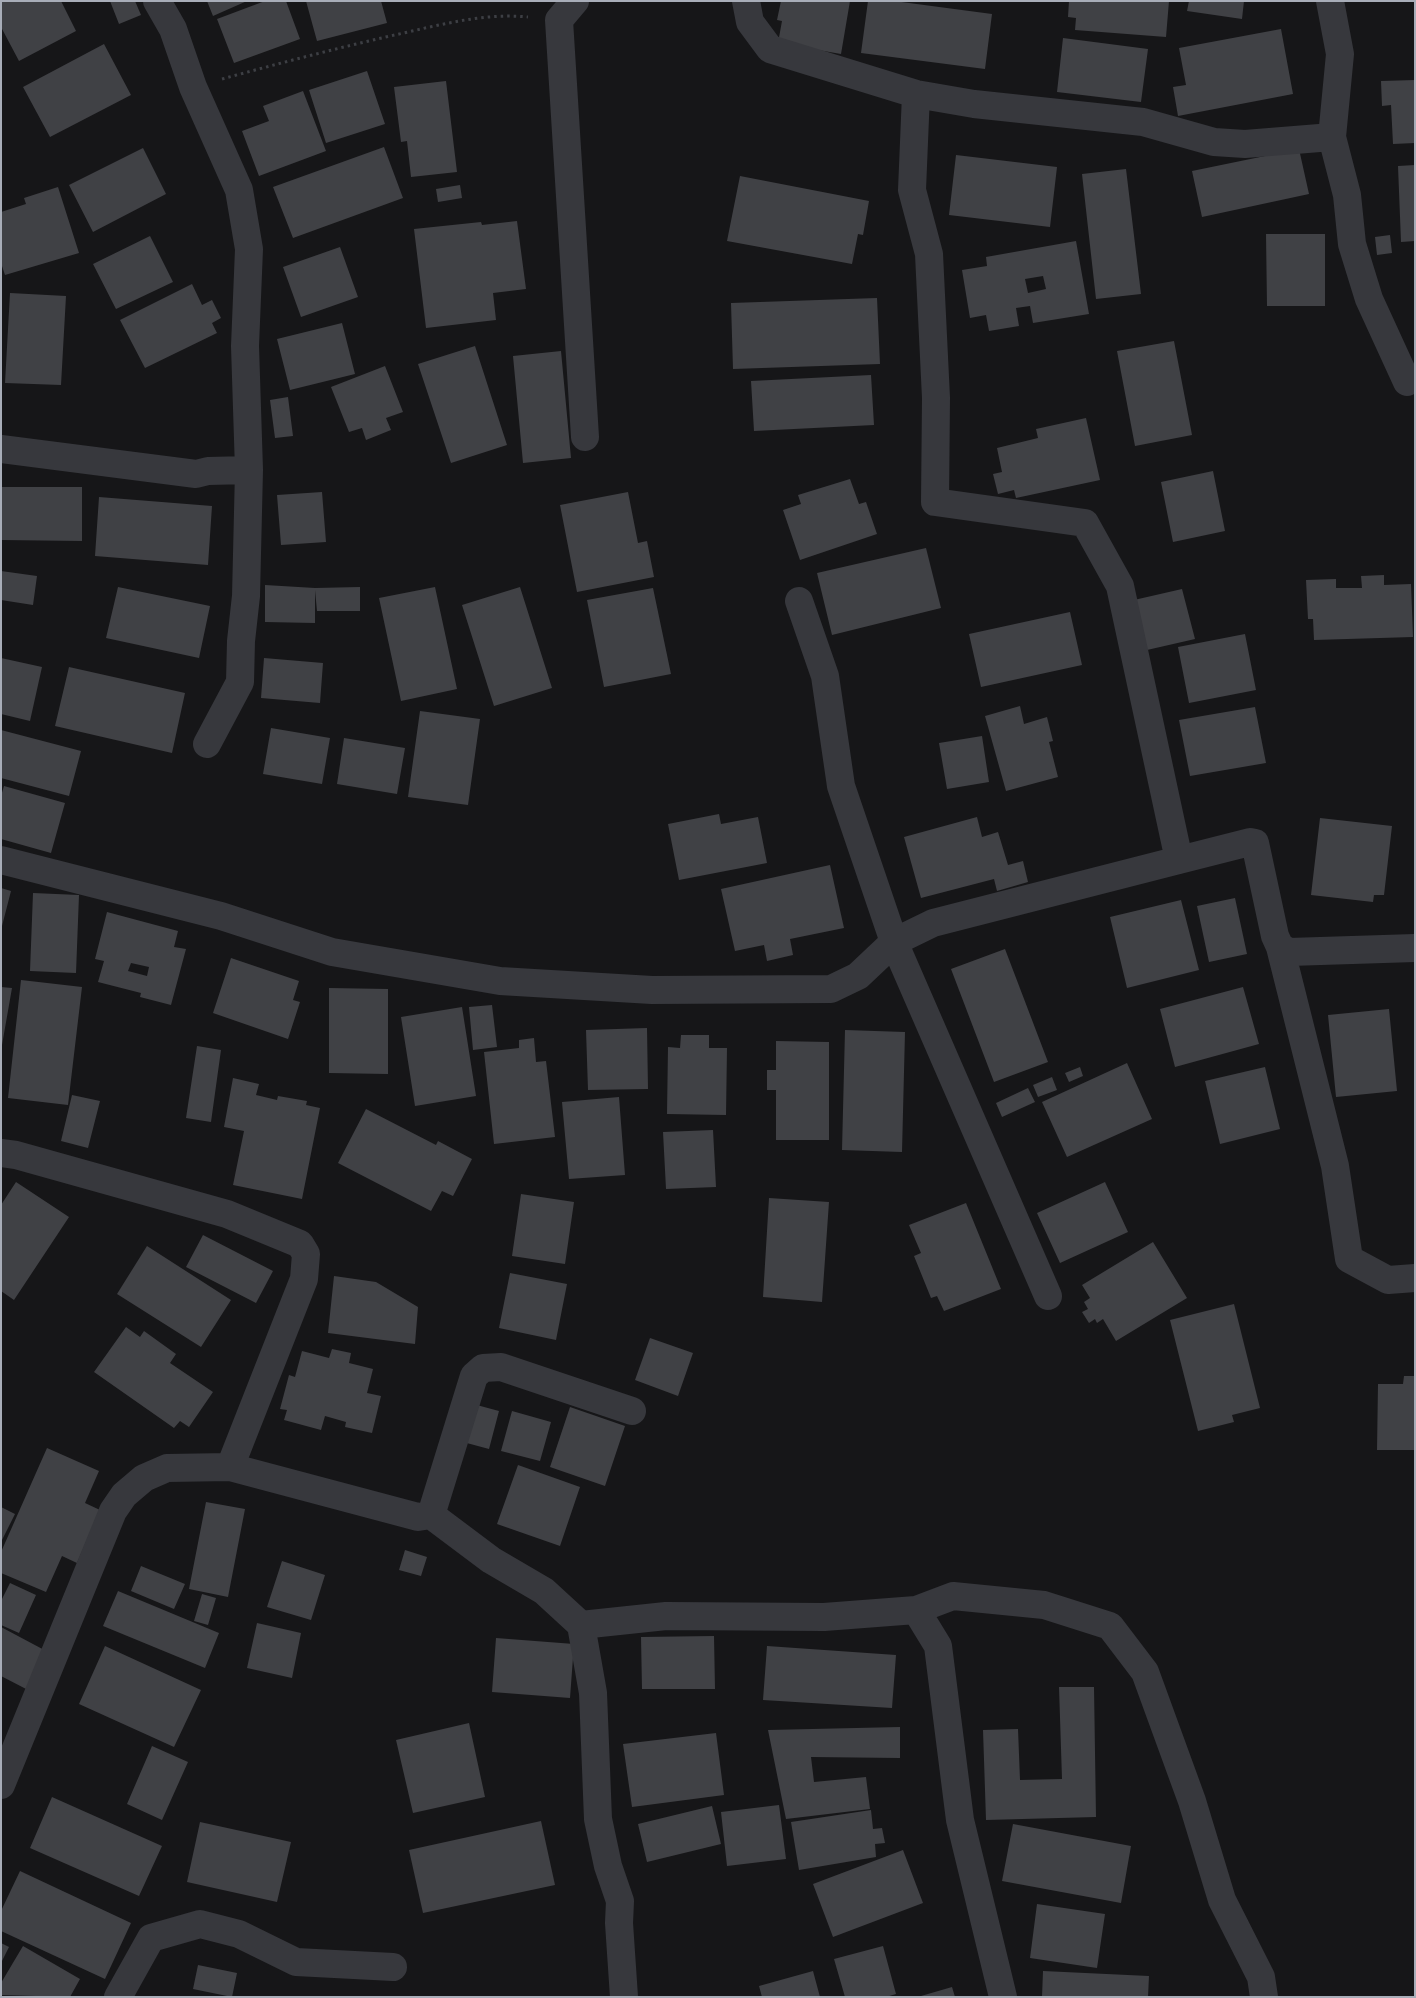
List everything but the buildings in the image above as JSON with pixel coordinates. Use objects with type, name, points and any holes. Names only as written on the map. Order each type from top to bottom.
[{"type":"street","points":[[157,1],[173,29],[193,87],[239,190],[249,249],[245,346],[249,470],[246,596],[240,640],[240,682],[207,744]]},
{"type":"street","points":[[746,1],[750,22],[770,49],[916,94],[974,104],[1143,122],[1214,142],[1245,144],[1332,137]]},
{"type":"street","points":[[1330,1],[1340,54],[1332,137],[1347,195],[1352,244],[1369,299],[1407,382]]},
{"type":"street","points":[[567,11],[585,437]]},
{"type":"street","points":[[916,94],[912,190],[929,254],[936,398],[935,502],[1085,523],[1120,586],[1179,860]]},
{"type":"street","points":[[1,449],[196,474],[208,471],[249,470]]},
{"type":"street","points":[[799,602],[825,676],[841,786],[894,942],[1048,1296]]},
{"type":"street","points":[[1,860],[221,916],[332,952],[500,981],[652,990],[831,989],[858,976],[894,942],[933,923],[1179,860],[1254,843],[1275,936],[1280,947],[1335,1166],[1349,1259],[1388,1280],[1415,1278]]},
{"type":"street","points":[[1280,947],[1289,952],[1415,948]]},
{"type":"street","points":[[1,1153],[16,1155],[227,1214],[300,1244],[306,1254],[304,1280],[230,1467]]},
{"type":"street","points":[[431,1515],[474,1376],[484,1368],[501,1367],[632,1411]]},
{"type":"street","points":[[1,1785],[114,1511],[124,1495],[144,1478],[167,1468],[230,1467],[418,1517],[431,1515],[491,1560],[544,1591],[581,1625],[593,1694],[598,1819],[608,1866],[620,1901],[619,1922],[624,1997]]},
{"type":"street","points":[[581,1625],[666,1616],[824,1617],[916,1610],[953,1596],[1044,1605],[1110,1626],[1145,1672],[1192,1801],[1222,1900],[1261,1977],[1264,1997]]},
{"type":"street","points":[[916,1610],[938,1646],[960,1820],[1003,1997]]},
{"type":"street","points":[[118,1997],[151,1938],[200,1924],[239,1934],[296,1962],[393,1967]]},
{"type":"path","points":[[193,87],[346,46],[449,23],[506,15],[567,11]]}]
